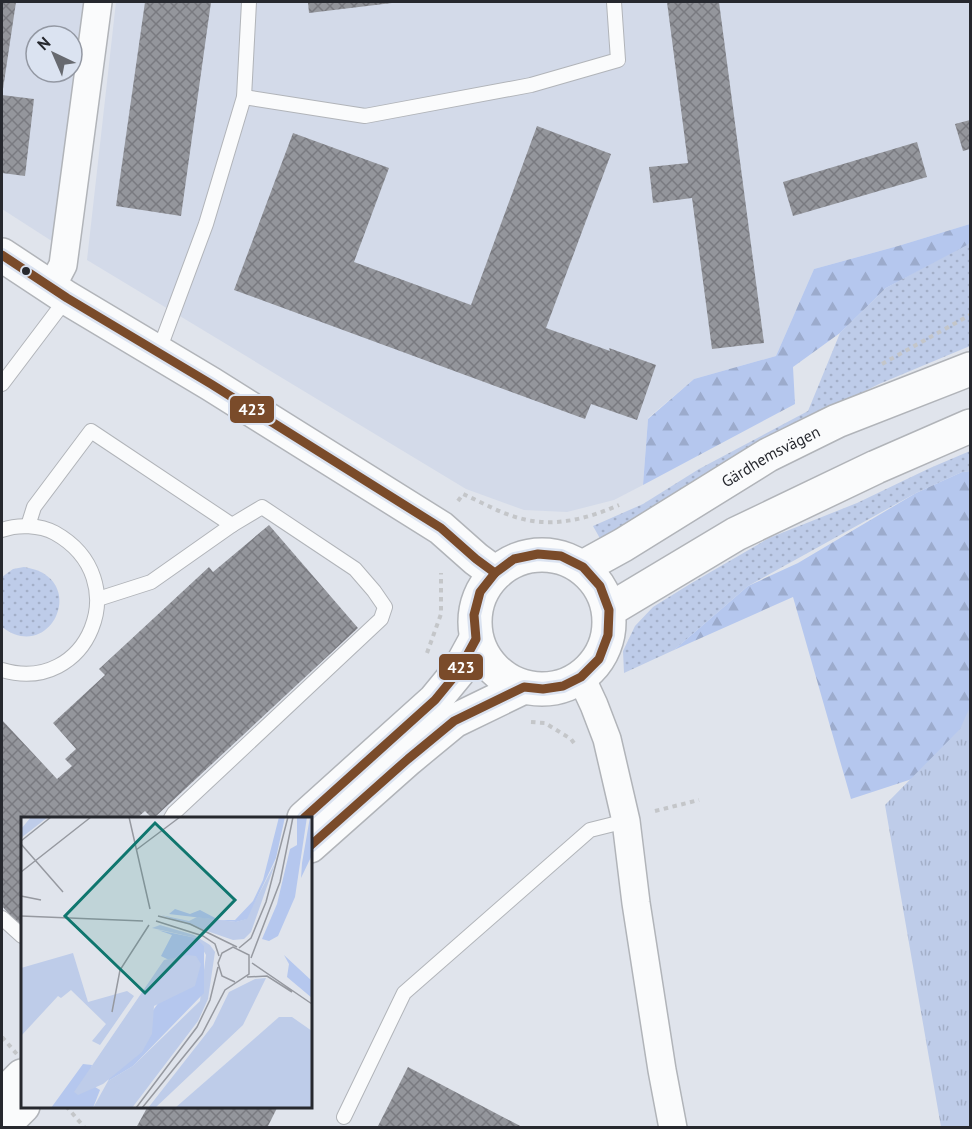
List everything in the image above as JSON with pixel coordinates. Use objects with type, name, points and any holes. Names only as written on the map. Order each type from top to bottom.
[{"type":"main road","points":[[2,255],[59,293],[221,390],[441,528],[495,573]]},
{"type":"main road","name":"Gärdhemsvägen","points":[[583,567],[623,546],[768,455],[837,421],[970,369]]},
{"type":"main road","points":[[609,610],[736,534],[876,467],[970,426]]},
{"type":"main road","points":[[538,554],[561,556],[583,567],[600,586],[609,610],[608,635],[599,659],[581,677],[553,688],[524,687],[502,677],[485,660],[476,639],[474,615],[480,592],[495,573],[514,559],[538,554]]},
{"type":"main road","points":[[306,817],[435,700],[458,672],[476,639]]},
{"type":"main road","points":[[312,844],[454,721],[524,687]]},
{"type":"main road","points":[[2,1096],[21,1077]]},
{"type":"main road","points":[[2,1127],[22,1108]]},
{"type":"street","points":[[59,293],[98,2]]},
{"type":"street","points":[[581,677],[607,739],[626,820],[636,903],[673,1128]]},
{"type":"lane","points":[[158,353],[206,224],[244,97],[249,2]]},
{"type":"lane","points":[[244,97],[365,116],[531,85],[618,60],[614,2]]},
{"type":"lane","points":[[2,384],[59,293]]},
{"type":"lane","points":[[28,526],[34,507],[91,431],[232,525]]},
{"type":"lane","points":[[98,599],[151,582],[232,525],[262,507],[355,569],[374,591],[384,608],[381,619],[173,817]]},
{"type":"lane","points":[[2,530],[8,527],[28,526],[50,530],[69,541],[84,557],[94,577],[98,599],[94,624],[82,646],[63,663],[40,673],[15,674],[2,670]]},
{"type":"lane","points":[[344,1117],[404,993],[590,830],[626,820]]},
{"type":"lane","points":[[2,918],[21,935]]},
{"type":"path","points":[[427,654],[441,614],[441,528]]},
{"type":"path","points":[[526,722],[545,723],[571,739],[578,749]]},
{"type":"path","points":[[669,807],[699,800]]},
{"type":"path","points":[[2,1037],[21,1059]]},
{"type":"path","points":[[67,1108],[85,1128]]},
{"type":"shaded area","points":[[2,2],[109,2],[75,256],[2,209]]},
{"type":"shaded area","points":[[116,2],[970,2],[970,224],[814,269],[776,356],[694,379],[648,418],[643,485],[614,500],[567,512],[524,510],[466,489],[87,260]]},
{"type":"green space","points":[[970,224],[970,242],[967,245],[886,288],[840,333],[793,367],[795,404],[643,485],[648,419],[694,379],[776,356],[814,269]]},
{"type":"green space","points":[[970,242],[970,346],[879,384],[759,444],[602,542],[593,526],[643,504],[699,469],[808,411],[840,333],[886,288]]},
{"type":"green space","points":[[970,451],[970,471],[962,472],[916,493],[748,586],[674,650],[624,673],[623,651],[635,626],[653,607],[769,538],[857,503]]},
{"type":"green space","points":[[970,471],[970,760],[851,799],[793,597],[674,650],[748,586],[798,563],[916,493],[962,472]]},
{"type":"green space","points":[[24,567],[44,574],[56,586],[59,600],[56,615],[48,627],[36,635],[20,636],[2,627],[2,577],[13,569]]},
{"type":"green space","points":[[970,707],[970,1127],[941,1127],[885,805],[960,729]]},
{"type":"building","points":[[2,2],[16,2],[3,89],[2,89]]},
{"type":"building","points":[[145,2],[211,2],[181,216],[116,206]]},
{"type":"building","points":[[308,2],[392,2],[392,3],[309,13]]},
{"type":"building","points":[[667,2],[719,2],[764,343],[712,349],[692,198],[653,203],[649,167],[688,163]]},
{"type":"building","points":[[2,95],[34,99],[25,176],[2,173]]},
{"type":"building","points":[[970,120],[970,149],[963,151],[955,124]]},
{"type":"building","points":[[537,126],[611,154],[546,328],[656,365],[637,420],[591,404],[585,419],[234,290],[293,133],[389,168],[354,262],[471,305]]},
{"type":"building","points":[[917,142],[927,177],[793,216],[783,182]]},
{"type":"building","points":[[269,525],[358,628],[155,817],[151,817],[145,811],[138,817],[21,817],[20,927],[2,906],[2,720],[57,779],[72,766],[65,759],[76,749],[53,723],[105,675],[99,669],[209,567],[213,572]]},
{"type":"building","points":[[408,1067],[524,1128],[377,1128]]},
{"type":"building","points":[[147,1108],[277,1108],[267,1128],[136,1128]]},
{"type":"transit line","name":"423","points":[[2,255],[67,298],[211,384],[441,528],[495,573]]},
{"type":"transit line","name":"423","points":[[305,817],[435,700],[458,672],[476,639],[474,615],[480,592],[495,573],[514,559],[538,554],[561,556],[583,567],[600,586],[609,610],[608,635],[599,659],[581,677],[563,686],[543,689],[524,687],[454,721],[312,844]]}]
